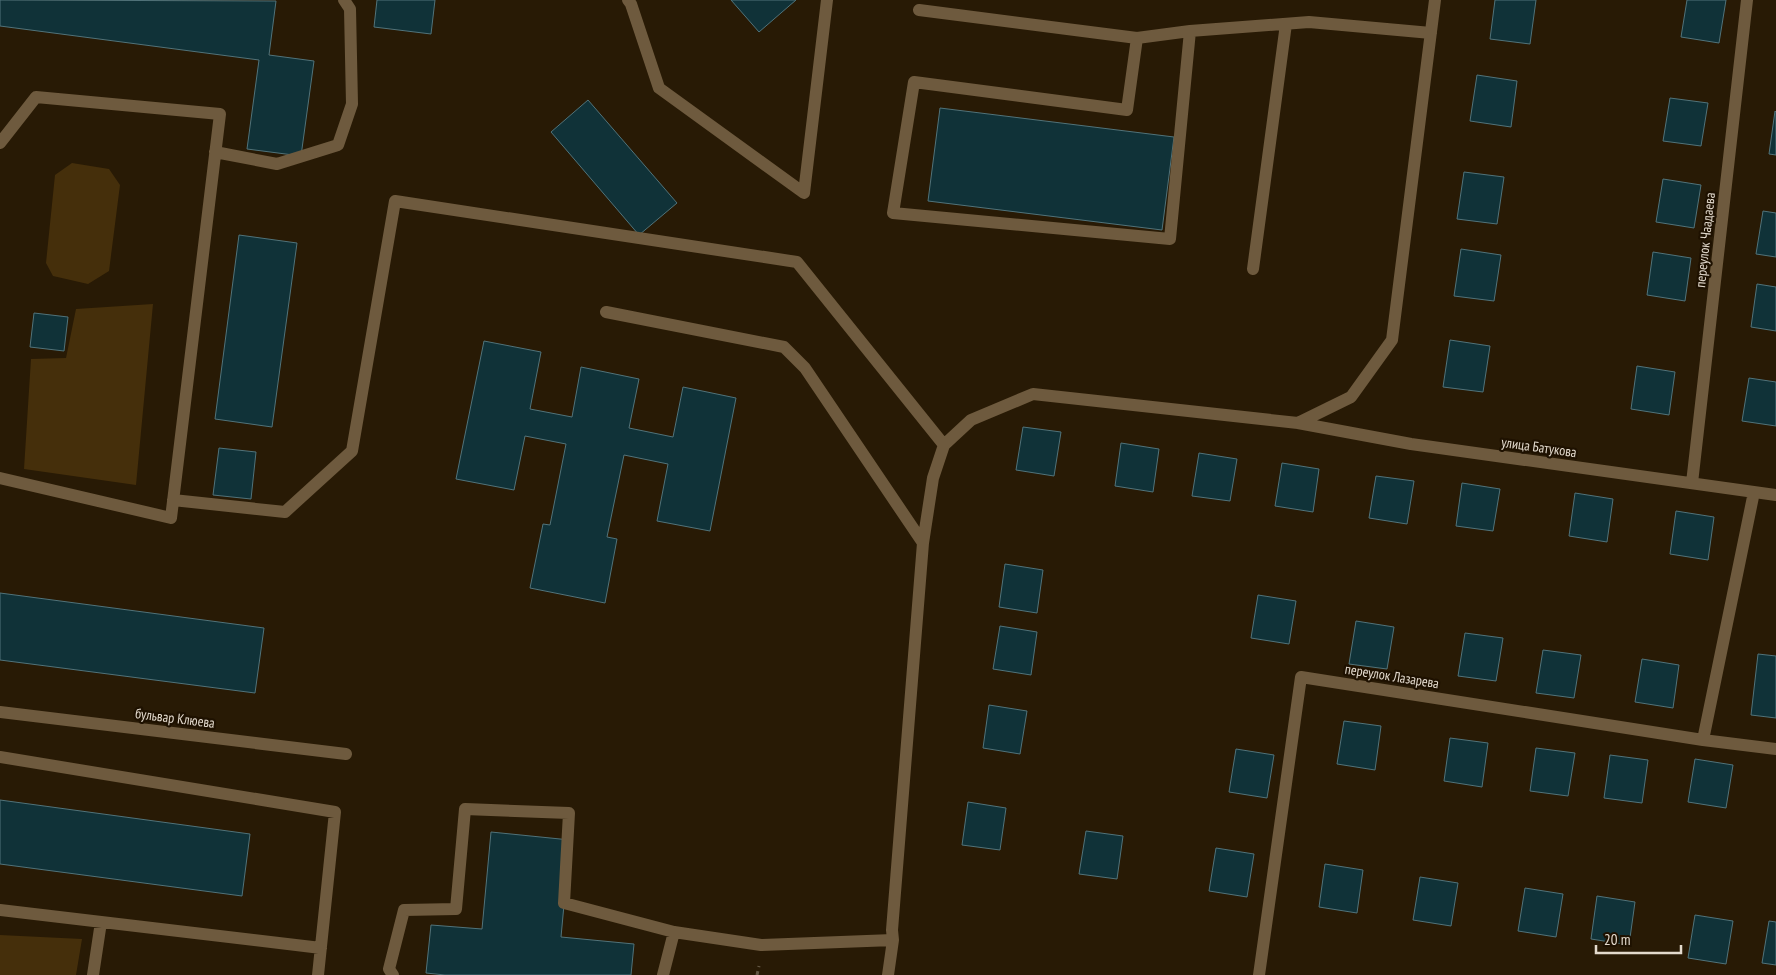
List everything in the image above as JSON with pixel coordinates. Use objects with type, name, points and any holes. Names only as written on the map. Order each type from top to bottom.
[{"type":"street","points":[[215,152],[277,164],[338,145],[352,104],[350,8],[344,0]]},
{"type":"street","points":[[628,0],[631,4],[659,88],[804,193],[827,0]]},
{"type":"street","points":[[1298,423],[1351,397],[1392,340],[1435,0]]},
{"type":"street","name":"переулок Чаадаева","points":[[1692,483],[1747,0]]},
{"type":"street","points":[[919,10],[1137,38],[1190,31],[1309,22],[1431,32]]},
{"type":"street","points":[[1253,268],[1286,24]]},
{"type":"street","points":[[1137,38],[1127,110],[914,82],[893,213],[1170,239],[1190,31]]},
{"type":"street","points":[[0,144],[36,97],[220,114],[171,518],[0,478]]},
{"type":"street","points":[[173,500],[285,512],[352,451],[395,201],[798,262],[944,446],[933,478],[923,543],[892,930],[893,940],[888,975]]},
{"type":"street","points":[[606,312],[784,347],[805,368],[923,543]]},
{"type":"street","name":"улица Батукова","points":[[944,446],[971,420],[1033,394],[1298,423],[1411,444],[1776,495]]},
{"type":"street","points":[[1702,740],[1754,492]]},
{"type":"street","name":"переулок Лазарева","points":[[1259,975],[1301,677],[1702,740],[1776,749]]},
{"type":"street","name":"бульвар Клюева","points":[[0,712],[346,754]]},
{"type":"street","points":[[0,757],[335,812],[318,975]]},
{"type":"street","points":[[393,975],[389,969],[404,910],[456,909],[465,809],[569,813],[564,904],[674,932],[761,945],[893,940]]},
{"type":"street","points":[[0,910],[321,948]]},
{"type":"street","points":[[93,975],[101,922]]},
{"type":"street","points":[[663,975],[674,932]]},
{"type":"shaded area","points":[[72,163],[109,169],[120,185],[109,271],[88,284],[53,276],[46,263],[55,175]]},
{"type":"shaded area","points":[[153,304],[136,485],[24,469],[31,359],[66,358],[76,309]]},
{"type":"shaded area","points":[[0,935],[82,939],[76,975],[0,975]]},
{"type":"building","points":[[0,0],[276,1],[269,55],[314,61],[301,156],[247,149],[259,60],[0,26]]},
{"type":"building","points":[[377,0],[435,0],[431,34],[374,27]]},
{"type":"building","points":[[731,0],[796,0],[759,32]]},
{"type":"building","points":[[1495,0],[1536,0],[1530,44],[1490,39]]},
{"type":"building","points":[[1687,0],[1726,0],[1719,43],[1681,37]]},
{"type":"building","points":[[1477,75],[1517,81],[1511,127],[1470,121]]},
{"type":"building","points":[[1670,98],[1708,103],[1701,146],[1663,141]]},
{"type":"building","points":[[588,100],[677,203],[639,235],[551,132]]},
{"type":"building","points":[[940,108],[1174,137],[1162,230],[928,201]]},
{"type":"building","points":[[1776,112],[1776,155],[1769,154]]},
{"type":"building","points":[[1464,172],[1504,177],[1497,224],[1457,219]]},
{"type":"building","points":[[1663,179],[1701,185],[1694,228],[1656,222]]},
{"type":"building","points":[[1763,211],[1776,213],[1776,257],[1756,254]]},
{"type":"building","points":[[239,235],[297,243],[272,427],[215,419]]},
{"type":"building","points":[[1461,249],[1501,255],[1494,301],[1454,296]]},
{"type":"building","points":[[1653,252],[1691,258],[1685,301],[1647,295]]},
{"type":"building","points":[[1757,284],[1776,287],[1776,331],[1751,327]]},
{"type":"building","points":[[34,313],[68,317],[64,351],[30,347]]},
{"type":"building","points":[[1450,340],[1490,346],[1483,392],[1443,387]]},
{"type":"building","points":[[484,341],[541,352],[530,409],[572,417],[581,367],[639,379],[629,428],[673,437],[683,387],[736,398],[710,531],[657,521],[668,464],[624,455],[607,537],[617,539],[605,603],[530,588],[543,524],[550,525],[566,444],[525,436],[514,490],[456,479]]},
{"type":"building","points":[[1637,366],[1675,372],[1669,415],[1631,409]]},
{"type":"building","points":[[1749,378],[1776,382],[1776,426],[1742,421]]},
{"type":"building","points":[[1023,427],[1061,432],[1054,476],[1016,470]]},
{"type":"building","points":[[1121,443],[1159,449],[1153,492],[1115,486]]},
{"type":"building","points":[[219,448],[256,452],[251,499],[213,495]]},
{"type":"building","points":[[1199,453],[1237,459],[1230,501],[1192,496]]},
{"type":"building","points":[[1282,463],[1319,469],[1313,512],[1275,506]]},
{"type":"building","points":[[1376,476],[1414,481],[1407,524],[1369,518]]},
{"type":"building","points":[[1462,483],[1500,489],[1493,531],[1456,526]]},
{"type":"building","points":[[1575,493],[1613,499],[1607,542],[1569,536]]},
{"type":"building","points":[[1676,511],[1714,517],[1708,560],[1670,554]]},
{"type":"building","points":[[1005,564],[1043,570],[1037,613],[999,607]]},
{"type":"building","points":[[0,593],[264,628],[255,693],[0,660]]},
{"type":"building","points":[[1258,595],[1296,601],[1289,644],[1251,638]]},
{"type":"building","points":[[1356,621],[1394,627],[1387,669],[1349,664]]},
{"type":"building","points":[[1000,626],[1037,632],[1031,675],[993,669]]},
{"type":"building","points":[[1465,633],[1503,638],[1496,681],[1458,676]]},
{"type":"building","points":[[1543,650],[1581,655],[1574,698],[1536,693]]},
{"type":"building","points":[[1758,654],[1776,656],[1776,718],[1751,715]]},
{"type":"building","points":[[1642,659],[1679,665],[1673,708],[1635,702]]},
{"type":"building","points":[[989,705],[1027,711],[1020,754],[983,748]]},
{"type":"building","points":[[1344,721],[1381,726],[1375,770],[1337,764]]},
{"type":"building","points":[[1450,738],[1488,743],[1482,787],[1444,781]]},
{"type":"building","points":[[1536,748],[1575,753],[1568,796],[1530,791]]},
{"type":"building","points":[[1236,749],[1274,755],[1267,798],[1229,792]]},
{"type":"building","points":[[1610,755],[1648,760],[1642,803],[1604,798]]},
{"type":"building","points":[[1695,759],[1733,765],[1726,808],[1688,802]]},
{"type":"building","points":[[0,800],[250,834],[242,896],[0,864]]},
{"type":"building","points":[[968,802],[1006,808],[1000,850],[962,845]]},
{"type":"building","points":[[1086,831],[1123,836],[1117,879],[1079,874]]},
{"type":"building","points":[[491,832],[570,840],[561,937],[634,944],[631,975],[445,975],[426,973],[431,925],[482,929]]},
{"type":"building","points":[[1216,848],[1254,854],[1247,897],[1209,891]]},
{"type":"building","points":[[1325,864],[1363,870],[1357,913],[1319,907]]},
{"type":"building","points":[[1420,877],[1458,883],[1451,926],[1413,920]]},
{"type":"building","points":[[1525,888],[1563,894],[1556,937],[1518,931]]},
{"type":"building","points":[[1597,896],[1635,902],[1629,945],[1591,939]]},
{"type":"building","points":[[1695,915],[1733,921],[1726,964],[1688,958]]},
{"type":"building","points":[[1769,921],[1776,922],[1776,965],[1762,963]]}]
